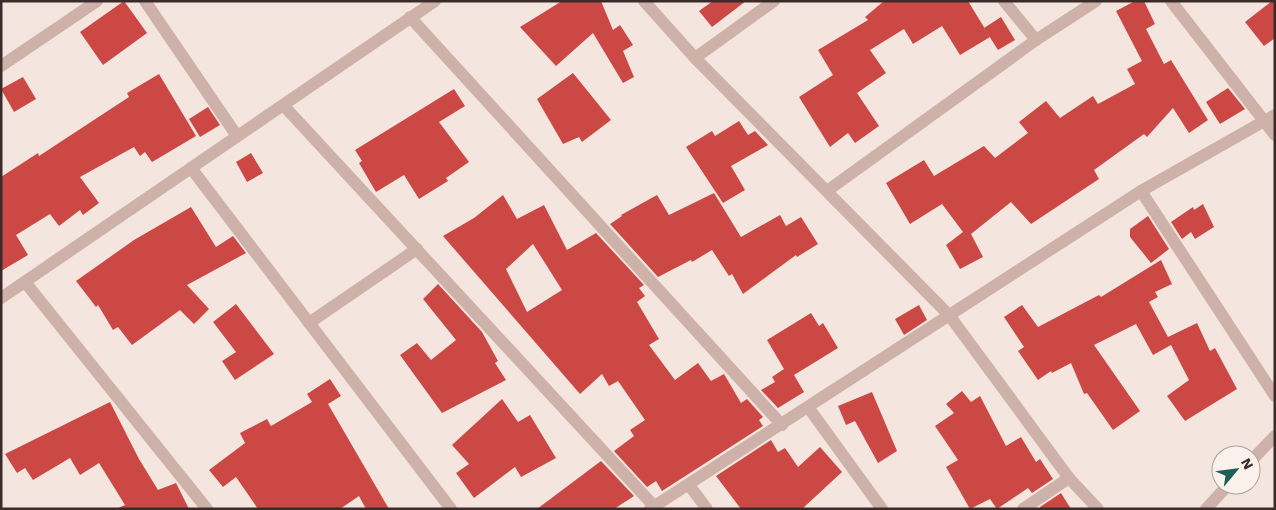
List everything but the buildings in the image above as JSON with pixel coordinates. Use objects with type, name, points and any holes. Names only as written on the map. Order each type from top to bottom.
[{"type":"street","points":[[1,66],[97,1]]},
{"type":"street","points":[[145,1],[236,136]]},
{"type":"street","points":[[1,298],[435,1]]},
{"type":"street","points":[[644,1],[695,58],[949,316],[1070,478],[1098,509]]},
{"type":"street","points":[[695,58],[774,1]]},
{"type":"street","points":[[1004,1],[1036,40]]},
{"type":"street","points":[[826,191],[1036,40],[1096,1]]},
{"type":"street","points":[[1171,1],[1270,118],[1275,135]]},
{"type":"street","points":[[410,17],[782,425]]},
{"type":"street","points":[[284,106],[652,508],[1141,191],[1270,118]]},
{"type":"street","points":[[191,168],[451,509]]},
{"type":"street","points":[[1141,191],[1275,396]]},
{"type":"street","points":[[309,323],[417,250]]},
{"type":"street","points":[[25,282],[207,509]]},
{"type":"street","points":[[808,407],[882,509]]},
{"type":"street","points":[[1261,451],[1275,436]]},
{"type":"street","points":[[1023,509],[1070,478]]},
{"type":"street","points":[[690,484],[707,509]]},
{"type":"street","points":[[1206,509],[1219,495]]}]
